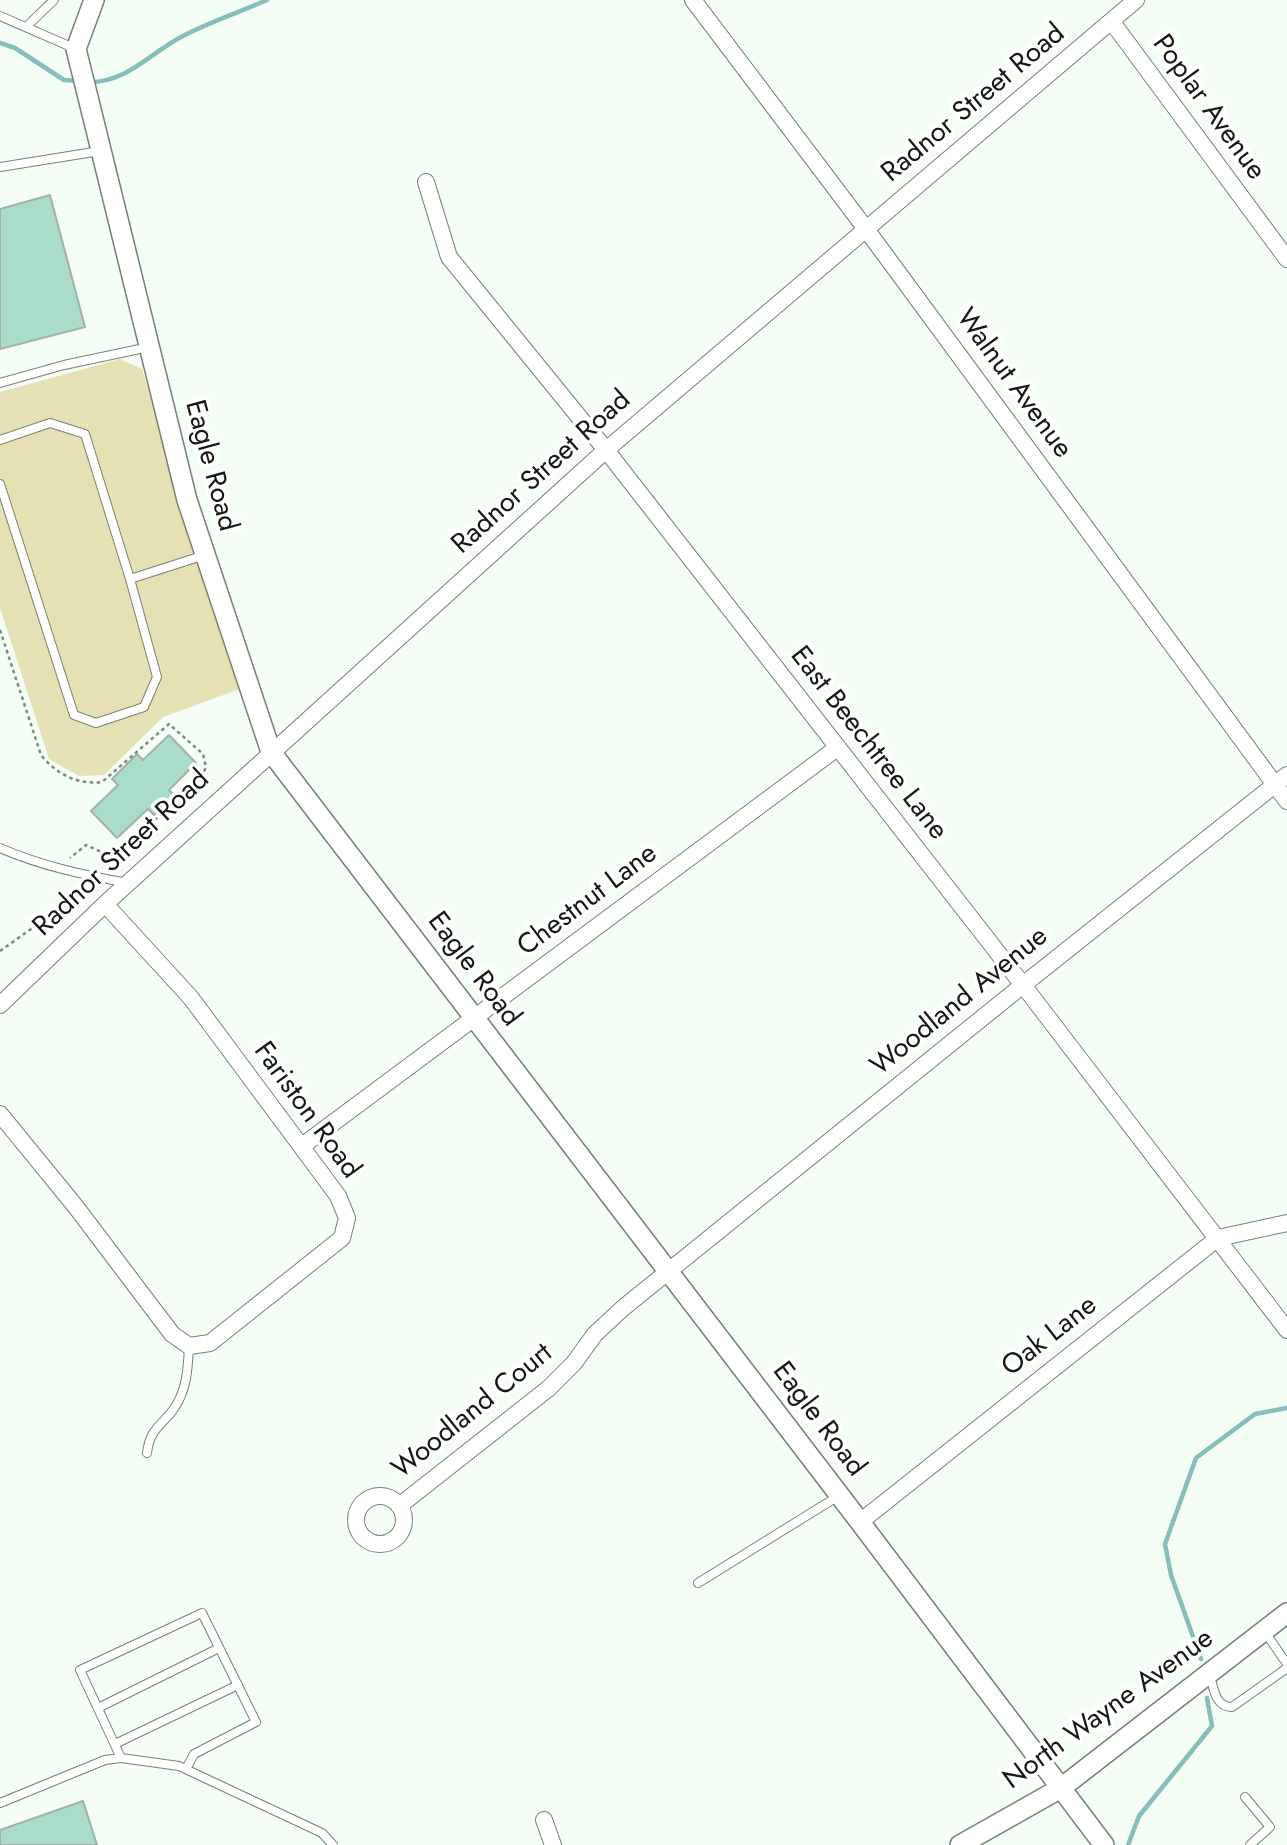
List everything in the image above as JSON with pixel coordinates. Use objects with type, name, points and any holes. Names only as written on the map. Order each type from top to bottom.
[{"type":"street","points":[[76,49],[94,0]]},
{"type":"street","name":"Walnut Avenue","points":[[694,0],[1281,780],[1287,801]]},
{"type":"street","name":"Radnor Street Road","points":[[0,1004],[271,752],[606,450],[1136,0]]},
{"type":"street","name":"Poplar Avenue","points":[[1112,22],[1287,259]]},
{"type":"street","name":"Eagle Road","points":[[76,49],[187,500],[271,752],[1104,1845]]},
{"type":"street","name":"East Beechtree Lane","points":[[426,182],[449,257],[606,450],[1023,985],[1287,1330]]},
{"type":"street","name":"Chestnut Lane","points":[[302,1146],[837,748]]},
{"type":"street","name":"Woodland Avenue","points":[[669,1271],[1281,780]]},
{"type":"street","name":"Fariston Road","points":[[105,904],[191,998],[338,1196],[347,1218],[342,1238],[210,1343],[189,1346]]},
{"type":"street","points":[[0,1114],[76,1207],[172,1334],[189,1346]]},
{"type":"street","name":"Oak Lane","points":[[860,1522],[1218,1238],[1287,1223]]},
{"type":"street","name":"Woodland Court","points":[[400,1506],[549,1388],[574,1363],[595,1334],[669,1271]]},
{"type":"street","name":"North Wayne Avenue","points":[[960,1845],[1061,1788],[1287,1613]]},
{"type":"street","points":[[544,1820],[553,1845]]},
{"type":"lane","points":[[26,27],[54,0]]},
{"type":"lane","points":[[0,16],[76,49]]},
{"type":"lane","points":[[0,167],[100,151]]},
{"type":"lane","points":[[0,383],[64,365],[149,347]]},
{"type":"lane","points":[[0,440],[50,423],[85,434],[157,677],[144,707],[96,723],[74,715],[0,484]]},
{"type":"lane","points":[[130,579],[205,555]]},
{"type":"lane","points":[[0,848],[22,858],[58,868],[128,883]]},
{"type":"lane","points":[[147,1452],[149,1439],[156,1427],[173,1410],[183,1391],[189,1346]]},
{"type":"lane","points":[[698,1583],[839,1495]]},
{"type":"lane","points":[[121,1758],[80,1670],[202,1613],[256,1722],[194,1754],[186,1769]]},
{"type":"lane","points":[[1210,1673],[1218,1701],[1225,1707],[1232,1707],[1287,1666],[1264,1631]]},
{"type":"lane","points":[[98,1708],[219,1648]]},
{"type":"lane","points":[[115,1744],[238,1685]]},
{"type":"lane","points":[[0,1803],[105,1760],[121,1758],[179,1766],[322,1833],[333,1845]]},
{"type":"lane","points":[[1245,1797],[1270,1827],[1250,1845]]},
{"type":"path","points":[[0,630],[41,755],[50,767],[81,782],[102,782],[169,724],[203,754],[206,767],[201,778],[126,846],[106,854],[86,845],[58,868]]},
{"type":"path","points":[[0,951],[103,878]]},
{"type":"shaded area","points":[[120,359],[142,369],[240,689],[163,717],[104,775],[79,776],[49,759],[0,608],[0,392]]},
{"type":"building","points":[[50,195],[85,327],[0,349],[0,209]]},
{"type":"building","points":[[169,735],[196,763],[169,790],[175,796],[154,815],[148,809],[117,838],[91,811],[118,785],[112,779],[137,754],[143,760]]},
{"type":"building","points":[[83,1801],[97,1845],[0,1845],[0,1830]]},
{"type":"waterway","points":[[88,82],[102,81],[127,72],[183,36],[267,0]]},
{"type":"waterway","points":[[0,43],[15,48],[64,80],[79,81]]},
{"type":"waterway","points":[[1201,1659],[1171,1575],[1165,1544],[1196,1458],[1255,1414],[1287,1408]]},
{"type":"waterway","points":[[1128,1845],[1139,1816],[1212,1726],[1207,1698]]}]
